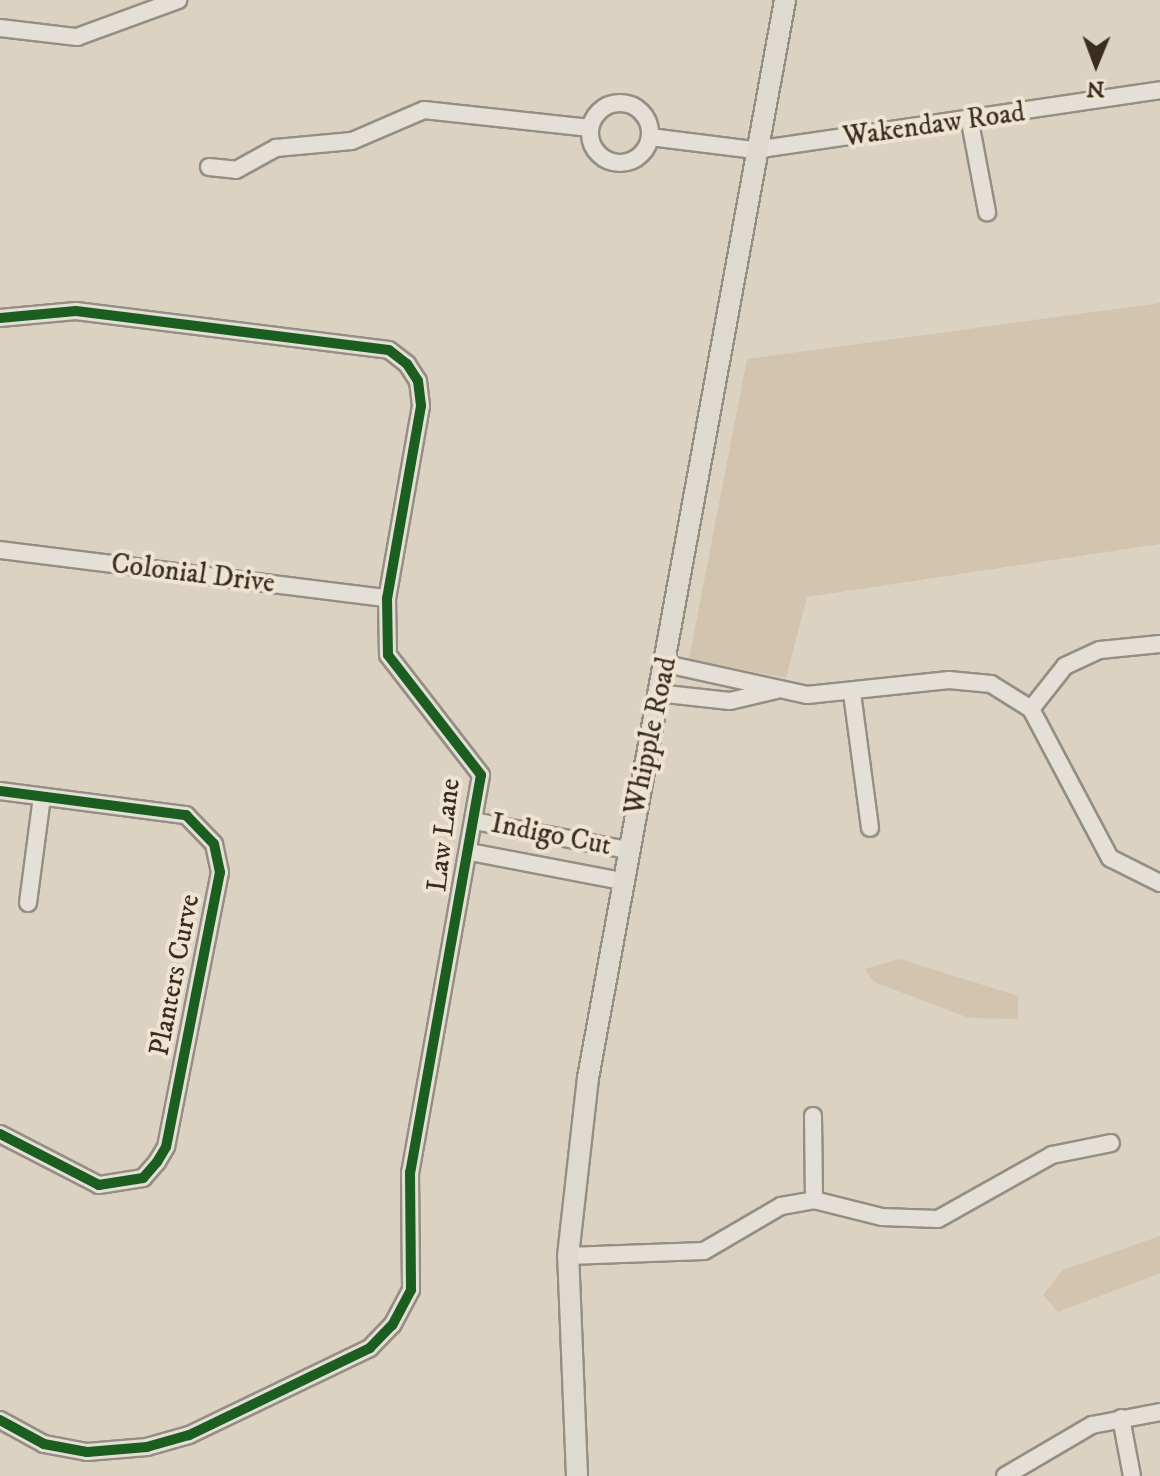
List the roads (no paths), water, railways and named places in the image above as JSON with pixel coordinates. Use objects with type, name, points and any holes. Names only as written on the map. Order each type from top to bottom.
[{"type":"main road","name":"Whipple Road","points":[[577,1476],[568,1256],[588,1078],[657,693],[666,664],[755,150],[785,0]]},
{"type":"street","points":[[0,28],[77,37],[178,0]]},
{"type":"street","name":"Wakendaw Road","points":[[650,137],[755,150],[970,122],[1160,90]]},
{"type":"street","points":[[630,104],[646,117],[650,137],[634,160],[615,163],[598,154],[590,128],[600,110],[630,104]]},
{"type":"street","points":[[209,167],[236,170],[276,148],[352,141],[424,110],[590,128]]},
{"type":"street","points":[[970,122],[987,212]]},
{"type":"street","name":"Law Lane","points":[[0,318],[76,311],[389,350],[418,381],[421,406],[387,598],[388,655],[481,775],[470,852],[410,1172],[411,1290],[392,1325],[370,1348],[189,1435],[147,1447],[87,1452],[58,1447],[0,1420]]},
{"type":"street","name":"Colonial Drive","points":[[0,550],[387,598]]},
{"type":"street","points":[[1031,709],[1065,666],[1100,650],[1160,644]]},
{"type":"street","points":[[666,664],[778,690],[852,693],[963,682],[991,684],[1031,709],[1110,858],[1160,883]]},
{"type":"street","points":[[657,693],[730,701],[778,690]]},
{"type":"street","points":[[852,693],[870,828]]},
{"type":"street","name":"Planters Curve","points":[[0,791],[186,815],[214,844],[220,872],[166,1147],[157,1162],[143,1178],[99,1185],[0,1134]]},
{"type":"street","points":[[28,903],[42,797]]},
{"type":"street","name":"Indigo Cut","points":[[474,821],[628,850]]},
{"type":"street","name":"Indigo Cut","points":[[470,852],[622,881]]},
{"type":"street","points":[[813,1116],[814,1200]]},
{"type":"street","points":[[568,1256],[704,1251],[781,1206],[814,1200],[882,1217],[938,1219],[1052,1155],[1111,1143]]},
{"type":"street","points":[[1005,1476],[1092,1425],[1160,1412]]},
{"type":"street","points":[[1121,1418],[1132,1476]]}]
